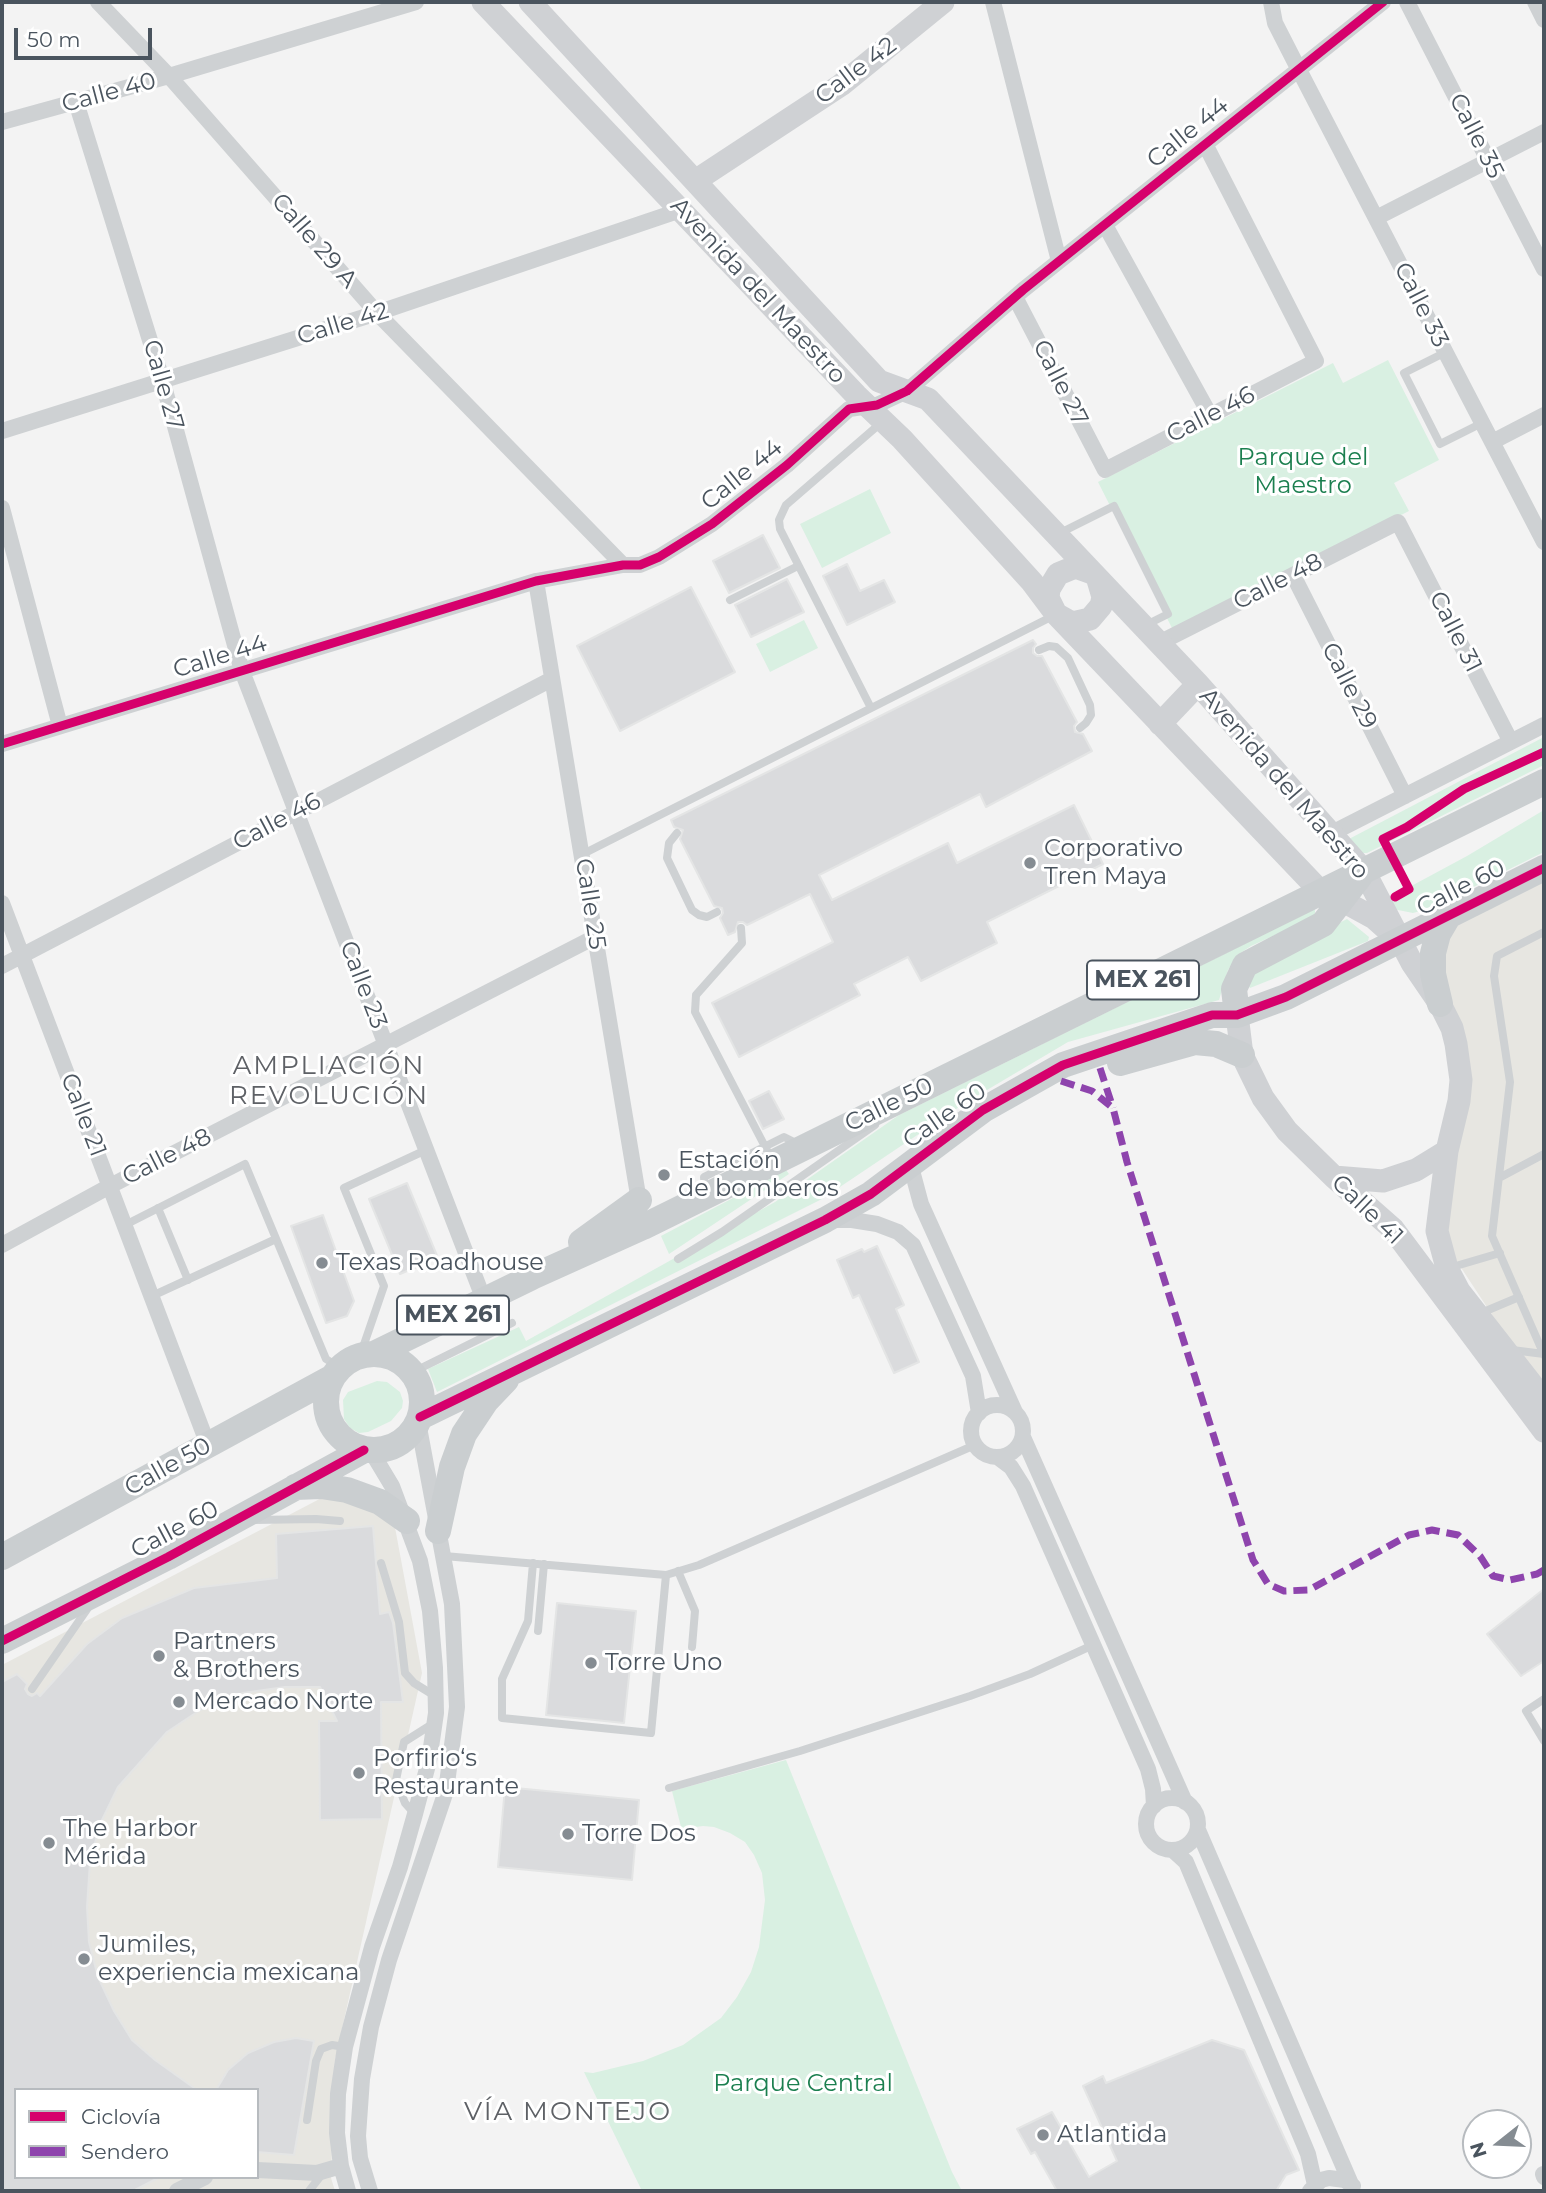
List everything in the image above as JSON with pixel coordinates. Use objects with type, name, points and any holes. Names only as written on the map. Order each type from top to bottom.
[{"type":"main road","points":[[1237,1015],[1234,989],[1245,965],[1323,924],[1331,896],[1364,871],[1544,782]]},
{"type":"main road","name":"Calle 60","points":[[419,1419],[825,1220],[871,1194],[983,1110],[1063,1065],[1212,1015],[1237,1015],[1286,997],[1544,868]]},
{"type":"main road","name":"Calle 50","points":[[2,1557],[352,1364],[706,1196],[769,1154],[804,1147],[1331,896]]},
{"type":"main road","points":[[1440,1004],[1433,974],[1433,953],[1438,934],[1448,917]]},
{"type":"main road","points":[[948,1136],[995,1117],[1061,1081],[1195,1042],[1216,1044],[1242,1055]]},
{"type":"main road","points":[[532,1277],[639,1200]]},
{"type":"main road","points":[[398,1361],[411,1373],[420,1391],[419,1419],[410,1434],[399,1444],[386,1449],[367,1450],[343,1439],[330,1421],[326,1399],[352,1364],[398,1361]]},
{"type":"main road","points":[[441,1544],[452,1466],[464,1434],[486,1401],[517,1369]]},
{"type":"main road","name":"Calle 60","points":[[2,1641],[367,1450]]},
{"type":"main road","points":[[293,1488],[321,1486],[347,1490],[380,1502],[407,1521]]},
{"type":"street","name":"Calle 29 A","points":[[99,2],[169,76],[377,313],[623,565]]},
{"type":"street","name":"Calle 40","points":[[2,122],[169,76],[416,2]]},
{"type":"street","name":"Avenida del Maestro","points":[[483,2],[875,413],[1032,582],[1056,614],[1160,723],[1331,896],[1374,918],[1400,941]]},
{"type":"street","name":"Avenida del Maestro","points":[[530,2],[879,380],[928,399],[1198,684],[1364,871],[1400,941]]},
{"type":"street","name":"Calle 42","points":[[695,181],[841,86],[943,2]]},
{"type":"street","points":[[993,2],[1059,261]]},
{"type":"street","points":[[1271,2],[1275,23],[1298,68]]},
{"type":"street","name":"Calle 44","points":[[2,744],[536,581],[623,565],[640,565],[659,557],[712,524],[787,465],[849,409],[875,413],[877,405],[906,391],[1059,261],[1383,2]]},
{"type":"street","name":"Calle 35","points":[[1407,2],[1544,269]]},
{"type":"street","points":[[1535,2],[1544,20]]},
{"type":"street","name":"Calle 33","points":[[1298,68],[1544,542]]},
{"type":"street","name":"Calle 27","points":[[76,102],[162,379],[242,671]]},
{"type":"street","points":[[1376,218],[1544,132]]},
{"type":"street","name":"Calle 46","points":[[1105,470],[1316,360],[1205,144]]},
{"type":"street","name":"Calle 42","points":[[2,431],[377,313],[681,210]]},
{"type":"street","points":[[1105,225],[1210,415]]},
{"type":"street","name":"Calle 27","points":[[1015,297],[1105,470]]},
{"type":"street","points":[[1492,442],[1544,415]]},
{"type":"street","points":[[2,508],[60,726]]},
{"type":"street","name":"Calle 48","points":[[1151,635],[1293,575],[1398,522]]},
{"type":"street","name":"Calle 31","points":[[1398,522],[1511,742]]},
{"type":"street","points":[[1075,567],[1095,576],[1102,588],[1101,606],[1090,619],[1072,623],[1056,614],[1048,598],[1049,589],[1058,574],[1075,567]]},
{"type":"street","name":"Calle 29","points":[[1293,575],[1405,796]]},
{"type":"street","name":"Calle 25","points":[[536,581],[643,1227]]},
{"type":"street","name":"Calle 23","points":[[242,671],[484,1300]]},
{"type":"street","name":"Calle 46","points":[[2,966],[552,679]]},
{"type":"street","points":[[1160,723],[1198,684]]},
{"type":"street","points":[[1332,833],[1544,725]]},
{"type":"street","name":"Calle 21","points":[[2,903],[208,1445]]},
{"type":"street","name":"Calle 48","points":[[2,1245],[110,1186],[595,937]]},
{"type":"street","name":"Calle 41","points":[[1400,941],[1452,1028],[1461,1080],[1459,1101],[1447,1151],[1437,1231],[1436,1271]]},
{"type":"street","name":"Calle 41","points":[[1237,1015],[1242,1055],[1262,1098],[1287,1131],[1436,1271],[1470,1318],[1505,1349],[1544,1400]]},
{"type":"street","points":[[1334,1177],[1383,1181],[1416,1170],[1447,1151]]},
{"type":"street","points":[[910,1163],[920,1204],[1020,1419],[1023,1437],[1185,1802],[1196,1813],[1198,1830],[1354,2188]]},
{"type":"street","points":[[825,1220],[877,1224],[898,1232],[913,1245],[972,1376],[979,1413]]},
{"type":"street","name":"Calle 41","points":[[1470,1318],[1480,1346],[1544,1431]]},
{"type":"street","points":[[1015,1412],[993,1405],[979,1413],[971,1428],[975,1445],[985,1455],[999,1458],[1011,1467],[1023,1486],[1148,1769],[1154,1806],[1146,1822],[1150,1839],[1165,1849],[1174,1851],[1186,1861],[1308,2154],[1313,2188]]},
{"type":"street","points":[[370,2191],[362,2167],[358,2136],[362,2079],[371,2027],[389,1960],[446,1791],[457,1707],[452,1604],[419,1419]]},
{"type":"street","points":[[999,1458],[1014,1451],[1023,1437]]},
{"type":"street","points":[[348,2191],[341,2166],[337,2133],[338,2094],[345,2047],[372,1947],[400,1867],[429,1761],[435,1697],[430,1611],[420,1560],[387,1475],[367,1450]]},
{"type":"street","points":[[1154,1806],[1169,1798],[1185,1802]]},
{"type":"street","points":[[1174,1851],[1189,1844],[1198,1830]]},
{"type":"street","points":[[259,2170],[303,2173],[341,2166]]},
{"type":"street","points":[[1313,2188],[1321,2180],[1337,2178],[1354,2188]]},
{"type":"street","points":[[177,2191],[201,2179]]},
{"type":"lane","points":[[1446,352],[1404,373],[1440,444],[1482,423]]},
{"type":"lane","points":[[871,708],[780,529],[781,512],[786,505],[875,413]]},
{"type":"lane","points":[[1057,535],[1114,506],[1168,614],[1151,635]]},
{"type":"lane","points":[[730,600],[798,566]]},
{"type":"lane","points":[[582,855],[1056,614]]},
{"type":"lane","points":[[1039,650],[1049,646],[1056,647],[1068,658],[1090,705],[1091,715],[1080,728]]},
{"type":"lane","points":[[677,833],[669,843],[667,858],[692,910],[707,917],[717,912]]},
{"type":"lane","points":[[741,928],[742,943],[696,995],[695,1012],[769,1154]]},
{"type":"lane","points":[[1544,932],[1497,956],[1494,976],[1510,1082],[1492,1236],[1544,1354]]},
{"type":"lane","points":[[678,1259],[722,1232],[862,1135],[912,1094]]},
{"type":"lane","points":[[125,1225],[245,1164],[326,1359],[352,1364],[384,1286],[344,1188],[426,1150]]},
{"type":"lane","points":[[1499,1178],[1544,1154]]},
{"type":"lane","points":[[158,1208],[188,1280]]},
{"type":"lane","points":[[152,1296],[276,1239]]},
{"type":"lane","points":[[1436,1271],[1500,1253]]},
{"type":"lane","points":[[1470,1318],[1519,1297]]},
{"type":"lane","points":[[411,1373],[512,1323]]},
{"type":"lane","points":[[1480,1346],[1544,1354]]},
{"type":"lane","points":[[441,1544],[533,1563],[666,1574],[699,1565],[975,1445]]},
{"type":"lane","points":[[230,1522],[275,1519],[340,1521]]},
{"type":"lane","points":[[381,1563],[399,1622],[405,1673],[414,1683],[435,1697]]},
{"type":"lane","points":[[533,1563],[528,1621],[502,1679],[502,1718],[651,1733],[666,1574]]},
{"type":"lane","points":[[538,1631],[544,1564]]},
{"type":"lane","points":[[678,1571],[695,1611],[692,1647]]},
{"type":"lane","points":[[32,1689],[99,1592]]},
{"type":"lane","points":[[669,1788],[800,1751],[971,1696],[1030,1674],[1093,1645]]},
{"type":"lane","points":[[1544,1699],[1525,1711],[1544,1741]]},
{"type":"lane","points":[[415,1815],[405,1804],[396,1780],[404,1742],[434,1723]]},
{"type":"lane","points":[[307,2120],[316,2061],[321,2049],[332,2045],[345,2047]]},
{"type":"lane","points":[[309,2191],[324,2171]]},
{"type":"shaded area","points":[[1544,869],[1544,1388],[1523,1362],[1437,1231],[1459,1101],[1438,934]]},
{"type":"shaded area","points":[[331,1493],[394,1522],[422,1673],[335,2060],[331,2178],[335,2191],[2,2191],[2,1665]]},
{"type":"green space","name":"Parque del Maestro","points":[[1388,360],[1439,460],[1394,483],[1409,511],[1173,630],[1098,482],[1333,363],[1343,383]]},
{"type":"green space","points":[[870,489],[891,533],[822,568],[800,524]]},
{"type":"green space","points":[[804,620],[818,648],[770,672],[756,644]]},
{"type":"green space","points":[[1544,737],[1544,765],[1367,853],[1362,853],[1347,840]]},
{"type":"green space","points":[[1544,810],[1544,852],[1431,908],[1413,913],[1393,909],[1389,898]]},
{"type":"green space","points":[[1315,909],[1315,917],[1239,954],[1228,970],[1219,1000],[1068,1042],[965,1103],[822,1199],[437,1392],[428,1369],[519,1327],[526,1341],[775,1202],[899,1115]]},
{"type":"green space","points":[[1347,919],[1369,937],[1368,941],[1250,988],[1248,985],[1255,966]]},
{"type":"green space","points":[[786,1170],[789,1174],[669,1254],[661,1236]]},
{"type":"green space","points":[[377,1381],[387,1382],[400,1392],[402,1408],[391,1421],[368,1432],[359,1433],[350,1428],[344,1419],[343,1400],[348,1392]]},
{"type":"green space","name":"Parque Central","points":[[786,1760],[962,2191],[642,2191],[584,2072],[593,2073],[643,2061],[683,2045],[721,2018],[737,1997],[751,1972],[759,1947],[765,1900],[762,1873],[745,1842],[730,1833],[703,1826],[688,1828],[684,1831],[684,1839],[672,1791]]},
{"type":"building","points":[[763,535],[780,568],[729,593],[713,561]]},
{"type":"building","points":[[847,564],[860,591],[884,580],[895,602],[847,625],[823,576]]},
{"type":"building","points":[[787,579],[804,612],[751,637],[735,605]]},
{"type":"building","points":[[691,587],[735,672],[620,731],[577,646]]},
{"type":"building","points":[[1033,640],[1036,644],[1033,653],[1042,656],[1077,722],[1074,726],[1075,732],[1083,734],[1092,751],[986,807],[980,794],[819,875],[832,900],[948,843],[957,863],[1074,805],[1103,864],[987,922],[997,943],[921,981],[908,957],[854,984],[860,995],[739,1057],[712,1003],[833,942],[810,894],[747,925],[738,922],[735,932],[728,935],[720,918],[722,908],[714,906],[680,839],[683,830],[674,827],[671,820]]},
{"type":"building","points":[[769,1091],[784,1119],[763,1129],[749,1101]]},
{"type":"building","points":[[407,1183],[438,1258],[400,1274],[369,1199]]},
{"type":"building","name":"Texas Roadhouse","points":[[323,1215],[354,1301],[347,1316],[326,1323],[291,1226]]},
{"type":"building","points":[[877,1246],[904,1305],[896,1309],[919,1362],[894,1373],[859,1295],[853,1298],[837,1260],[862,1249],[864,1252]]},
{"type":"building","name":"The Harbor Mérida","points":[[373,1526],[380,1614],[389,1612],[393,1623],[403,1702],[381,1702],[382,1819],[320,1820],[319,1721],[337,1721],[320,1687],[285,1687],[243,1693],[200,1710],[167,1732],[118,1787],[100,1824],[90,1862],[87,1907],[89,1942],[98,1977],[132,2040],[194,2088],[14,2088],[14,2179],[156,2179],[133,2191],[2,2191],[2,1682],[17,1674],[27,1684],[25,1689],[28,1694],[32,1696],[37,1693],[40,1696],[87,1644],[122,1618],[194,1588],[277,1578],[276,1534]]},
{"type":"building","points":[[1544,1589],[1544,1661],[1521,1676],[1487,1634]]},
{"type":"building","name":"Torre Uno","points":[[557,1603],[636,1611],[624,1723],[546,1715]]},
{"type":"building","name":"Torre Dos","points":[[505,1787],[639,1800],[632,1880],[498,1867]]},
{"type":"building","points":[[296,2038],[314,2041],[294,2155],[259,2152],[259,2088],[217,2088],[228,2070],[248,2053],[274,2042]]},
{"type":"building","points":[[1212,2040],[1244,2050],[1299,2170],[1286,2175],[1276,2191],[1057,2191],[1035,2152],[1031,2154],[1017,2129],[1052,2112],[1089,2177],[1117,2161],[1083,2086],[1103,2076],[1106,2083]]},
{"type":"marked path","points":[[1100,1068],[1113,1108]]},
{"type":"marked path","points":[[1061,1081],[1092,1091],[1113,1108],[1127,1162],[1253,1560],[1268,1584],[1284,1591],[1309,1590],[1409,1535],[1432,1530],[1458,1535],[1480,1556],[1493,1576],[1510,1580],[1544,1570]]},
{"type":"cycle path","points":[[2,744],[536,581],[623,565],[640,565],[659,557],[712,524],[787,465],[849,409],[877,405],[907,391],[1023,290],[1383,2]]},
{"type":"cycle path","points":[[1395,897],[1409,889],[1383,839],[1407,827],[1464,789],[1544,752]]},
{"type":"cycle path","points":[[420,1417],[825,1220],[871,1194],[983,1110],[1063,1065],[1212,1015],[1237,1015],[1286,997],[1544,868]]},
{"type":"cycle path","points":[[2,1641],[168,1557],[364,1450]]},
{"type":"place","name":"Corporativo Tren Maya","points":[[1030,863]]},
{"type":"place","name":"Estación de bomberos","points":[[664,1175]]},
{"type":"place","name":"Texas Roadhouse","points":[[322,1263]]},
{"type":"place","name":"Partners & Brothers","points":[[159,1656]]},
{"type":"place","name":"Torre Uno","points":[[591,1663]]},
{"type":"place","name":"Mercado Norte","points":[[179,1702]]},
{"type":"place","name":"Porfirio‘s Restaurante","points":[[359,1773]]},
{"type":"place","name":"Torre Dos","points":[[568,1834]]},
{"type":"place","name":"The Harbor Mérida","points":[[49,1843]]},
{"type":"place","name":"Jumiles, experiencia mexicana","points":[[84,1959]]},
{"type":"place","name":"Atlantida","points":[[1043,2135]]},
{"type":"district","name":"AMPLIACIÓN REVOLUCIÓN","points":[[329,1081]]},
{"type":"district","name":"VÍA MONTEJO","points":[[568,2112]]}]
